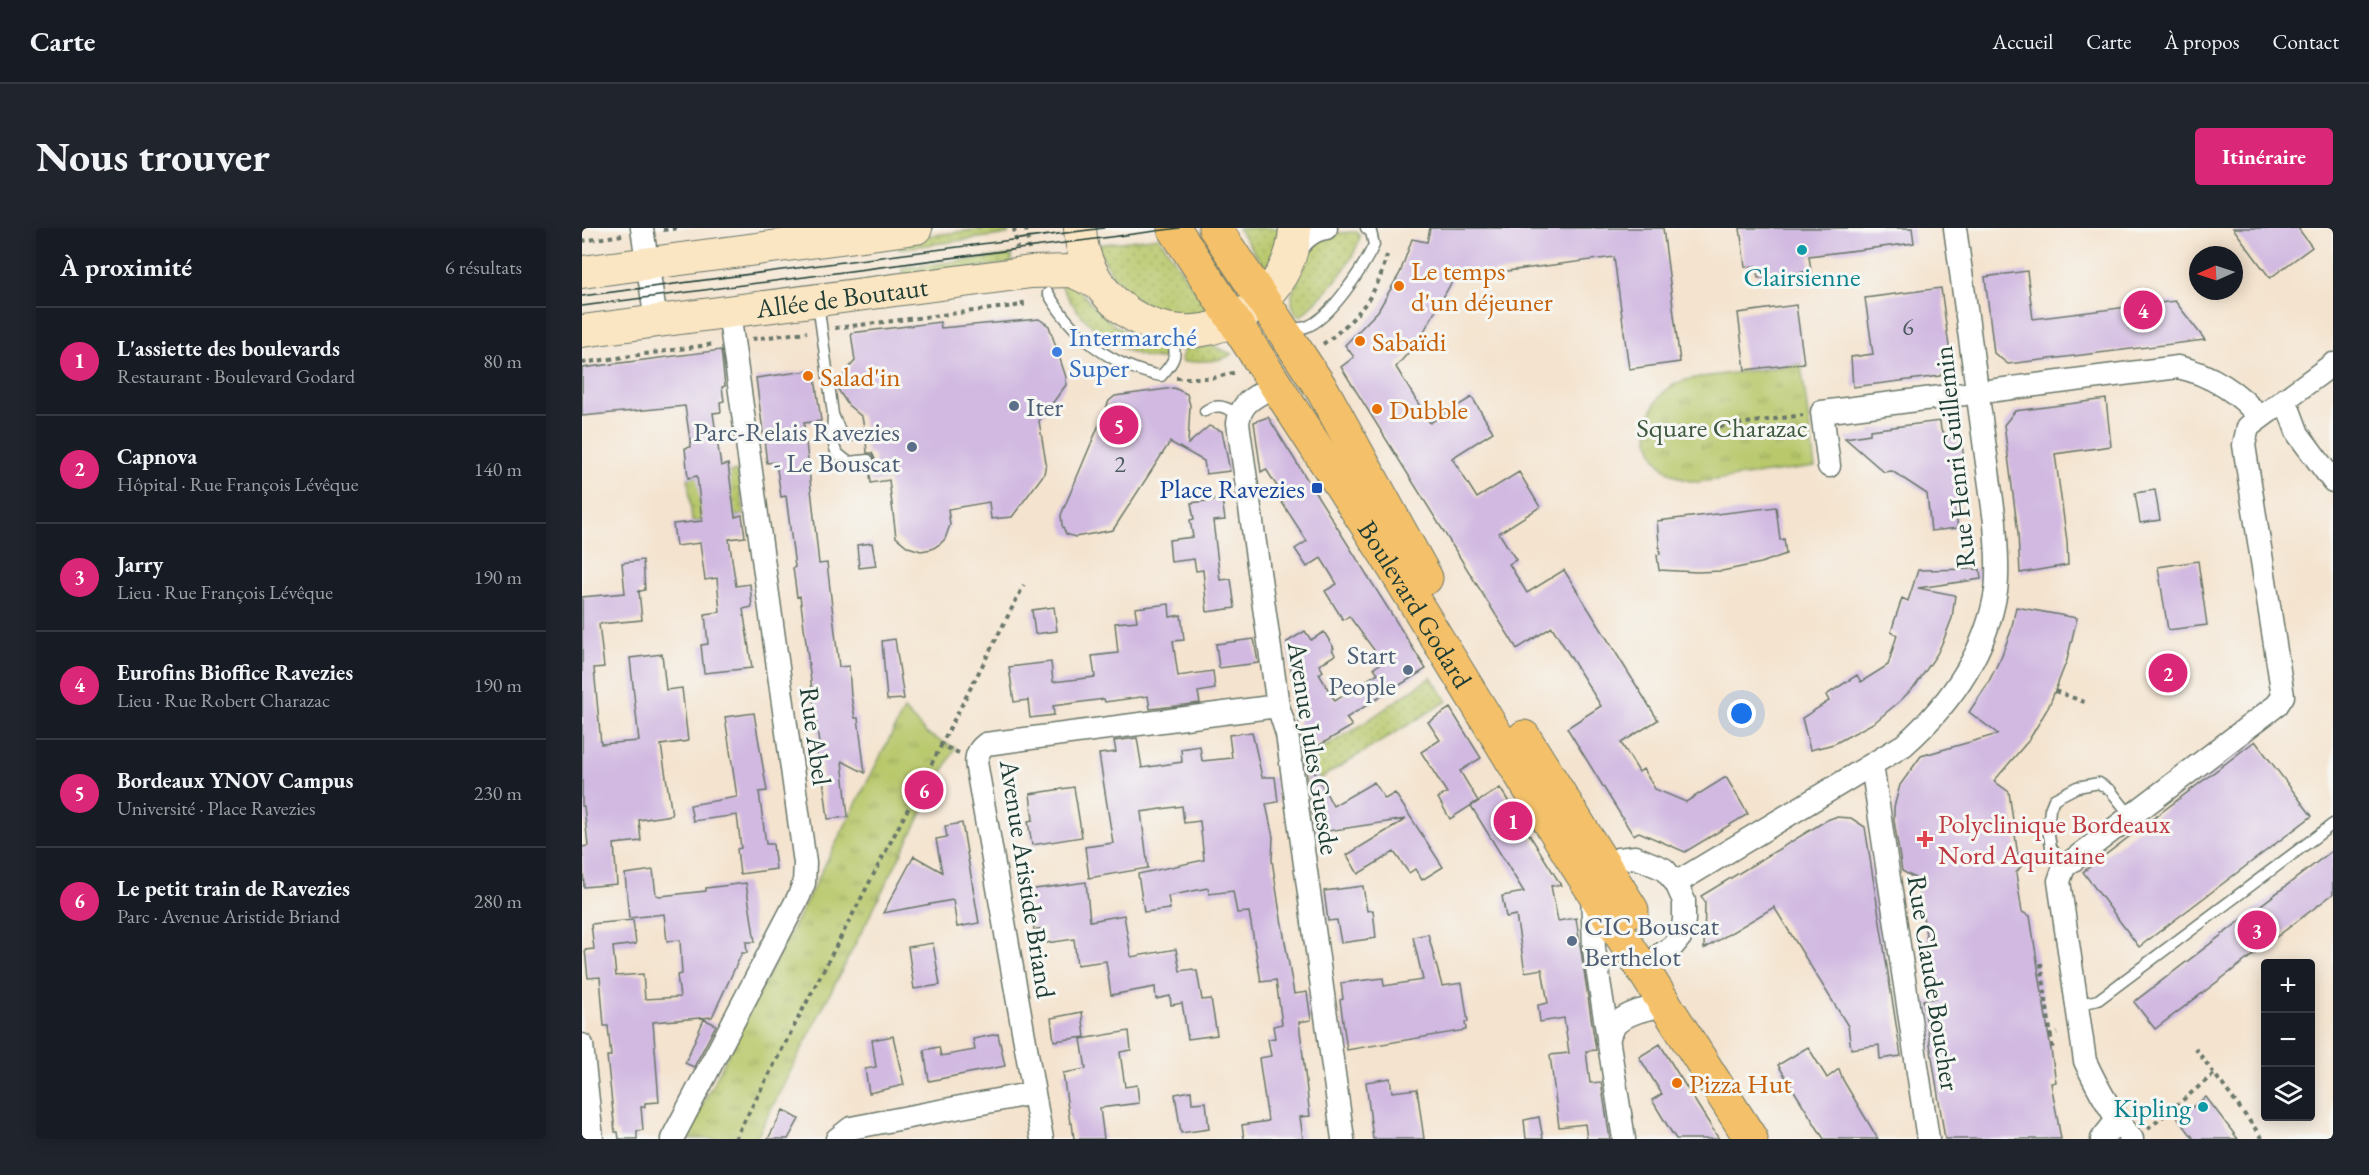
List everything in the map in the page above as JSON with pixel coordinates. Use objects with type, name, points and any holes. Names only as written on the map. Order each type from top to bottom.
[{"type":"main road","points":[[593,270],[916,228]]},
{"type":"main road","points":[[1080,228],[1087,263],[1099,284],[1116,303],[1137,318],[1169,330],[1203,330],[1235,320],[1271,313]]},
{"type":"main road","points":[[1174,228],[1235,320]]},
{"type":"main road","points":[[1215,228],[1271,313]]},
{"type":"main road","points":[[1271,313],[1279,280],[1292,243]]},
{"type":"main road","name":"Allée de Boutaut","points":[[597,329],[656,321],[722,323],[820,315],[1031,272],[1072,271],[1099,284]]},
{"type":"main road","name":"Boulevard Godard","points":[[1271,313],[1323,391],[1405,542],[1598,877],[1667,1007],[1751,1139]]},
{"type":"main road","name":"Boulevard Godard","points":[[1235,320],[1386,555],[1598,877],[1660,955],[1775,1139]]},
{"type":"street","points":[[642,228],[656,321]]},
{"type":"street","points":[[1292,243],[1317,229],[1326,228]]},
{"type":"street","name":"Rue Henri Guillemin","points":[[1676,883],[1904,745],[1930,722],[1947,702],[1962,681],[1978,650],[1996,590],[1995,522],[1955,228]]},
{"type":"street","name":"Rue Abel","points":[[672,1139],[804,883],[805,864],[722,323]]},
{"type":"street","points":[[2139,1136],[2117,1120],[2085,1061],[2059,881],[2064,867],[2130,815],[2162,798],[2277,705],[2283,696],[2244,445],[2248,427],[2333,364]]},
{"type":"street","points":[[1829,466],[1822,412],[2178,367],[2194,370],[2236,394],[2259,418]]},
{"type":"street","points":[[1239,414],[1239,410],[1249,401],[1276,385]]},
{"type":"street","points":[[2285,399],[2298,434],[2333,481]]},
{"type":"street","name":"Avenue Jules Guesde","points":[[1239,414],[1238,423],[1278,706],[1287,734],[1343,1139]]},
{"type":"street","name":"Avenue Aristide Briand","points":[[1042,1139],[977,768],[976,761],[981,748],[986,744],[1278,706]]},
{"type":"street","name":"Rue Claude Boucher","points":[[1872,765],[1928,1139]]},
{"type":"street","points":[[1624,1139],[1594,949],[1598,877],[1618,859],[1635,857],[1664,869],[1676,883],[1684,902],[1681,936],[1660,955]]},
{"type":"street","points":[[1608,1042],[1612,1029],[1620,1021],[1642,1009],[1653,1006],[1667,1007]]},
{"type":"street","points":[[582,1045],[592,1139]]},
{"type":"street","points":[[837,1139],[851,1128],[1034,1093]]},
{"type":"street","points":[[2102,1139],[2117,1120]]},
{"type":"lane","points":[[1271,313],[1303,328],[1311,325],[1335,304],[1360,271],[1374,245],[1371,232],[1366,228]]},
{"type":"lane","points":[[1048,293],[1074,330],[1092,345],[1130,367],[1161,376],[1172,365],[1175,356],[1175,346],[1169,330]]},
{"type":"lane","points":[[820,315],[833,414],[832,438],[836,452],[848,462],[868,460]]},
{"type":"lane","points":[[1205,411],[1221,405],[1239,414]]},
{"type":"lane","points":[[833,414],[841,434],[847,436],[865,434]]},
{"type":"lane","points":[[2064,867],[2051,847],[2048,829],[2050,809],[2054,799],[2077,787],[2099,783],[2111,791],[2130,815]]},
{"type":"lane","points":[[2076,1005],[2098,1000],[2333,824]]},
{"type":"path","points":[[582,241],[600,238],[593,270]]},
{"type":"path","points":[[722,323],[820,315],[1023,305]]},
{"type":"path","points":[[582,363],[708,345],[722,323]]},
{"type":"path","points":[[708,345],[722,323]]},
{"type":"path","points":[[597,329],[615,358]]},
{"type":"path","points":[[1161,376],[1195,380],[1240,371]]},
{"type":"path","points":[[1711,428],[1822,412]]},
{"type":"path","points":[[735,1139],[1024,585]]},
{"type":"path","points":[[2055,691],[2087,703]]},
{"type":"path","points":[[2041,963],[2049,1035],[2054,1052]]},
{"type":"path","points":[[2049,1035],[2057,1034]]},
{"type":"path","points":[[2195,1048],[2263,1139]]},
{"type":"path","points":[[2139,1136],[2214,1074]]},
{"type":"green space","points":[[988,228],[1007,228],[1008,234],[899,249],[898,240]]},
{"type":"green space","points":[[1238,228],[1279,228],[1275,249],[1266,270]]},
{"type":"green space","points":[[1357,232],[1360,237],[1356,249],[1343,270],[1301,316],[1296,315],[1292,304],[1292,293],[1313,245],[1330,234]]},
{"type":"green space","points":[[1159,237],[1209,311],[1191,314],[1173,313],[1156,309],[1140,301],[1114,277],[1098,245]]},
{"type":"green space","points":[[1011,255],[1012,263],[903,278],[902,268]]},
{"type":"green space","points":[[1059,281],[1078,288],[1114,325],[1137,338],[1161,345],[1166,350],[1166,359],[1133,353],[1102,335],[1077,309]]},
{"type":"green space","points":[[1211,345],[1232,354],[1215,360],[1182,362],[1184,348]]},
{"type":"green space","name":"Square Charazac","points":[[1801,364],[1815,467],[1698,482],[1685,480],[1672,474],[1657,460],[1650,444],[1649,423],[1655,404],[1669,388],[1693,378]]},
{"type":"green space","points":[[738,471],[744,515],[692,522],[688,478]]},
{"type":"green space","points":[[1431,677],[1447,701],[1308,786],[1304,759],[1354,730]]},
{"type":"green space","points":[[904,710],[927,734],[955,748],[756,1139],[685,1139]]},
{"type":"building","points":[[1430,228],[1663,228],[1680,362],[1629,369],[1614,257],[1454,278],[1419,340],[1396,367],[1430,423],[1472,397],[1493,432],[1452,458],[1477,498],[1519,472],[1540,507],[1499,533],[1516,560],[1509,564],[1527,593],[1564,570],[1658,720],[1621,743],[1639,772],[1643,769],[1655,789],[1686,802],[1726,777],[1748,814],[1685,852],[1639,832],[1633,835],[1567,728],[1601,706],[1552,627],[1517,649],[1341,367],[1354,357],[1345,345],[1378,311],[1400,273],[1412,239],[1427,242]]},
{"type":"building","name":"Clairsienne","points":[[1740,228],[1912,228],[1914,243],[1809,256],[1811,271],[1758,278],[1756,266],[1745,267]]},
{"type":"building","points":[[2233,228],[2298,228],[2312,247],[2270,278]]},
{"type":"building","points":[[2027,271],[2033,319],[2175,301],[2205,340],[2008,364],[1994,353],[1985,277]]},
{"type":"building","points":[[1941,288],[1951,361],[1940,376],[1853,387],[1851,357],[1873,354],[1865,298]]},
{"type":"building","points":[[1796,305],[1804,363],[1745,370],[1738,313]]},
{"type":"building","points":[[1039,319],[1049,326],[1066,377],[1066,385],[1039,421],[1046,463],[1044,474],[1012,517],[991,519],[989,502],[948,509],[950,525],[945,539],[940,544],[932,549],[921,551],[908,547],[896,537],[889,480],[871,483],[869,467],[875,464],[875,459],[872,453],[867,453],[866,441],[872,438],[871,430],[864,427],[862,417],[848,405],[837,388],[846,371],[855,361],[851,333],[940,322],[941,328]]},
{"type":"building","points":[[721,350],[725,386],[722,387],[724,401],[720,402],[721,412],[713,413],[721,466],[728,464],[735,517],[742,515],[745,537],[729,539],[736,586],[750,584],[752,607],[743,609],[752,668],[704,673],[701,645],[708,644],[705,614],[720,612],[717,578],[705,580],[700,543],[676,546],[673,524],[702,521],[697,476],[688,478],[685,448],[691,447],[685,406],[582,416],[582,368]]},
{"type":"building","points":[[814,370],[821,421],[804,423],[819,564],[827,563],[839,667],[849,666],[851,696],[855,718],[858,718],[865,773],[842,761],[848,817],[828,819],[821,762],[818,763],[816,745],[819,744],[800,596],[797,597],[793,568],[795,567],[786,496],[781,497],[776,462],[767,463],[756,378]]},
{"type":"building","points":[[1174,388],[1187,394],[1190,405],[1188,444],[1209,426],[1222,431],[1230,471],[1206,474],[1204,461],[1170,442],[1113,530],[1075,537],[1066,534],[1061,515],[1109,401],[1115,396]]},
{"type":"building","points":[[2106,399],[2111,446],[2055,454],[2068,565],[2020,573],[2018,533],[2004,425],[2015,411]]},
{"type":"building","points":[[1268,417],[1426,669],[1346,718],[1352,726],[1318,746],[1314,741],[1303,749],[1287,642],[1305,631],[1311,640],[1324,632],[1334,648],[1332,649],[1335,655],[1319,665],[1323,671],[1319,674],[1335,701],[1378,673],[1374,668],[1383,662],[1349,616],[1343,620],[1325,591],[1337,584],[1321,558],[1307,567],[1295,549],[1307,541],[1281,501],[1285,499],[1266,469],[1261,472],[1254,422]]},
{"type":"building","points":[[1940,421],[1941,430],[1951,438],[1961,437],[1968,490],[1955,506],[1958,528],[1931,531],[1927,494],[1892,471],[1884,472],[1845,438],[1870,434],[1870,430]]},
{"type":"building","points":[[2155,490],[2160,520],[2140,523],[2135,493]]},
{"type":"building","points":[[1222,499],[1225,520],[1213,521],[1220,580],[1231,579],[1235,608],[1207,612],[1203,570],[1196,571],[1194,559],[1171,562],[1169,540],[1193,537],[1190,520],[1194,519],[1191,503]]},
{"type":"building","points":[[1776,507],[1780,540],[1784,539],[1786,554],[1761,563],[1722,571],[1659,570],[1657,521]]},
{"type":"building","points":[[872,543],[876,566],[859,568],[857,545]]},
{"type":"building","points":[[643,560],[645,590],[639,591],[642,620],[599,624],[604,667],[594,668],[601,744],[639,741],[630,658],[662,654],[666,690],[682,688],[688,741],[661,745],[672,815],[639,820],[641,841],[614,844],[617,884],[584,887],[582,847],[588,846],[584,806],[582,806],[582,597],[625,593],[622,563]]},
{"type":"building","points":[[2198,561],[2207,625],[2168,630],[2158,567]]},
{"type":"building","points":[[1980,569],[1981,579],[1918,588],[1955,595],[1952,618],[1944,639],[1937,654],[1916,685],[1875,722],[1834,744],[1810,750],[1802,718],[1829,701],[1826,695],[1857,675],[1861,682],[1888,665],[1897,635],[1891,632],[1894,622],[1902,598],[1908,601],[1918,570]]},
{"type":"building","points":[[1169,604],[1170,617],[1181,615],[1184,640],[1173,641],[1178,676],[1213,671],[1215,689],[1198,692],[1200,703],[1150,709],[1148,696],[1105,702],[1104,699],[1053,706],[1054,715],[1030,718],[1028,700],[1014,702],[1009,667],[1051,662],[1053,682],[1095,677],[1092,656],[1118,653],[1115,623],[1137,621],[1135,608]]},
{"type":"building","points":[[1054,607],[1057,631],[1035,634],[1032,610]]},
{"type":"building","points":[[2016,607],[2077,618],[2067,660],[2049,706],[2029,740],[1994,781],[2009,792],[2018,856],[2031,853],[2016,873],[2022,912],[2030,916],[2056,1082],[2051,1083],[2061,1139],[1945,1139],[1923,1000],[1936,998],[1917,879],[1902,871],[1894,807],[1900,785],[1921,756],[1998,734],[1969,712],[1987,685],[2001,657],[2011,631]]},
{"type":"building","points":[[895,639],[904,699],[887,700],[882,641]]},
{"type":"building","points":[[1254,639],[1258,663],[1219,668],[1216,644]]},
{"type":"building","points":[[1450,708],[1481,758],[1460,771],[1478,801],[1450,819],[1438,798],[1447,793],[1421,752],[1440,740],[1428,722]]},
{"type":"building","points":[[754,713],[767,791],[759,792],[766,844],[773,844],[776,869],[740,874],[737,849],[741,848],[737,815],[693,821],[690,805],[737,797],[725,717]]},
{"type":"building","points":[[1252,732],[1262,777],[1275,777],[1278,802],[1266,804],[1273,837],[1272,860],[1294,994],[1307,992],[1311,1020],[1299,1022],[1310,1116],[1300,1117],[1303,1139],[1244,1139],[1242,1125],[1268,1121],[1259,1058],[1271,1056],[1268,1039],[1275,1038],[1273,1026],[1282,1024],[1276,980],[1261,982],[1249,912],[1237,913],[1233,891],[1209,894],[1208,888],[1168,896],[1170,909],[1144,912],[1138,874],[1204,860],[1200,821],[1184,823],[1182,806],[1141,812],[1148,868],[1089,878],[1085,847],[1113,843],[1099,754],[1116,752],[1114,741],[1137,738],[1142,768],[1182,762],[1181,749],[1200,746],[1202,761],[1232,758],[1229,735]]},
{"type":"building","points":[[2255,741],[2312,816],[2139,947],[2083,872]]},
{"type":"building","points":[[1306,755],[1333,806],[1374,782],[1385,799],[1395,793],[1443,867],[1422,880],[1415,869],[1409,873],[1394,852],[1358,874],[1347,855],[1406,819],[1315,833],[1304,756]]},
{"type":"building","points":[[1074,787],[1082,837],[1032,845],[1028,821],[1033,820],[1030,794]]},
{"type":"building","points":[[1500,788],[1561,885],[1551,886],[1558,921],[1576,918],[1596,1050],[1586,1051],[1590,1083],[1601,1082],[1610,1139],[1587,1139],[1585,1124],[1559,1127],[1550,1055],[1569,1053],[1564,1018],[1540,1022],[1538,1005],[1548,1003],[1542,969],[1525,972],[1516,915],[1506,917],[1502,896],[1524,892],[1471,806]]},
{"type":"building","points":[[1835,817],[1851,818],[1865,827],[1901,1056],[1880,1059],[1879,1045],[1851,1049],[1848,1026],[1774,907],[1704,949],[1705,902],[1701,896]]},
{"type":"building","points":[[962,823],[979,923],[957,927],[953,900],[883,913],[914,856],[942,872],[936,839],[947,837],[945,826]]},
{"type":"building","points":[[2333,850],[2333,894],[2155,1029],[2134,1002]]},
{"type":"building","points":[[653,870],[656,895],[660,896],[706,891],[706,888],[746,883],[755,942],[746,942],[747,953],[742,953],[712,1017],[653,1022],[659,1102],[645,1103],[645,1107],[641,1107],[643,1130],[637,1131],[637,1139],[619,1139],[618,1132],[615,1132],[607,1056],[611,1056],[608,1026],[604,1026],[600,977],[588,978],[585,950],[594,949],[591,924],[633,920],[636,944],[613,947],[616,976],[643,974],[645,999],[680,997],[677,975],[682,974],[680,940],[667,941],[664,914],[629,918],[625,874]]},
{"type":"building","points":[[1086,882],[1090,921],[1124,915],[1131,957],[1176,949],[1180,971],[1193,969],[1197,971],[1202,1000],[1211,999],[1217,1035],[1188,1039],[1182,1003],[1171,1005],[1170,996],[1156,999],[1155,987],[1111,995],[1106,961],[1077,965],[1074,939],[1047,943],[1044,928],[1034,930],[1028,890]]},
{"type":"building","points":[[1363,886],[1367,911],[1373,910],[1376,938],[1341,943],[1337,920],[1328,921],[1324,891]]},
{"type":"building","points":[[1428,934],[1442,986],[1462,983],[1468,1022],[1465,1022],[1466,1030],[1347,1050],[1340,1000],[1343,999],[1341,983],[1383,978],[1384,986],[1423,980],[1413,937]]},
{"type":"building","points":[[933,943],[940,985],[914,989],[908,947]]},
{"type":"building","points":[[1082,1012],[1085,1037],[1054,1041],[1051,1018]]},
{"type":"building","points":[[704,1019],[716,1025],[694,1067],[685,1063]]},
{"type":"building","points":[[1129,1031],[1131,1050],[1120,1052],[1125,1087],[1137,1085],[1139,1103],[1100,1108],[1104,1139],[1074,1139],[1063,1073],[1086,1069],[1081,1039]]},
{"type":"building","points":[[998,1034],[1005,1066],[929,1081],[924,1050],[939,1047],[941,1056],[975,1050],[973,1039]]},
{"type":"building","points":[[893,1036],[904,1085],[869,1093],[865,1069],[876,1067],[872,1040]]},
{"type":"building","points":[[1660,1044],[1719,1139],[1676,1139],[1670,1130],[1652,1100],[1662,1094],[1639,1057]]},
{"type":"building","points":[[1808,1047],[1827,1078],[1839,1069],[1843,1080],[1878,1139],[1824,1139],[1778,1065]]},
{"type":"building","points":[[1390,1078],[1392,1092],[1417,1089],[1424,1139],[1373,1139],[1366,1082]]},
{"type":"building","points":[[1191,1091],[1192,1103],[1206,1102],[1209,1129],[1181,1133],[1175,1094]]},
{"type":"building","name":"Kipling","points":[[2206,1097],[2238,1139],[2194,1139],[2178,1118]]},
{"type":"building","points":[[783,1110],[799,1119],[788,1139],[768,1139]]},
{"type":"building","points":[[1539,1117],[1543,1139],[1526,1139],[1524,1120]]},
{"type":"tram line","points":[[582,296],[1104,228]]},
{"type":"tram line","points":[[582,306],[1179,228]]},
{"type":"place","name":"Clairsienne","points":[[1802,250]]},
{"type":"place","name":"Le temps d'un déjeuner","points":[[1399,286]]},
{"type":"place","name":"Eurofins Bioffice Ravezies","points":[[2143,310]]},
{"type":"place","name":"Sabaïdi","points":[[1360,341]]},
{"type":"place","name":"Intermarché Super","points":[[1057,352]]},
{"type":"place","name":"Salad'in","points":[[808,376]]},
{"type":"place","name":"Iter","points":[[1014,406]]},
{"type":"place","name":"Dubble","points":[[1377,409]]},
{"type":"place","name":"Bordeaux YNOV Campus","points":[[1119,425]]},
{"type":"place","name":"Parc-Relais Ravezies - Le Bouscat","points":[[912,447]]},
{"type":"place","name":"Place Ravezies","points":[[1317,488]]},
{"type":"place","name":"Start People","points":[[1408,670]]},
{"type":"place","name":"Capnova","points":[[2168,673]]},
{"type":"place","name":"Le petit train de Ravezies","points":[[924,790]]},
{"type":"place","name":"L'assiette des boulevards","points":[[1513,821]]},
{"type":"place","name":"Polyclinique Bordeaux Nord Aquitaine","points":[[1925,839]]},
{"type":"place","name":"Jarry","points":[[2257,930]]},
{"type":"place","name":"CIC Bouscat Berthelot","points":[[1572,941]]},
{"type":"place","name":"Pizza Hut","points":[[1677,1083]]},
{"type":"place","name":"Kipling","points":[[2203,1107]]}]
